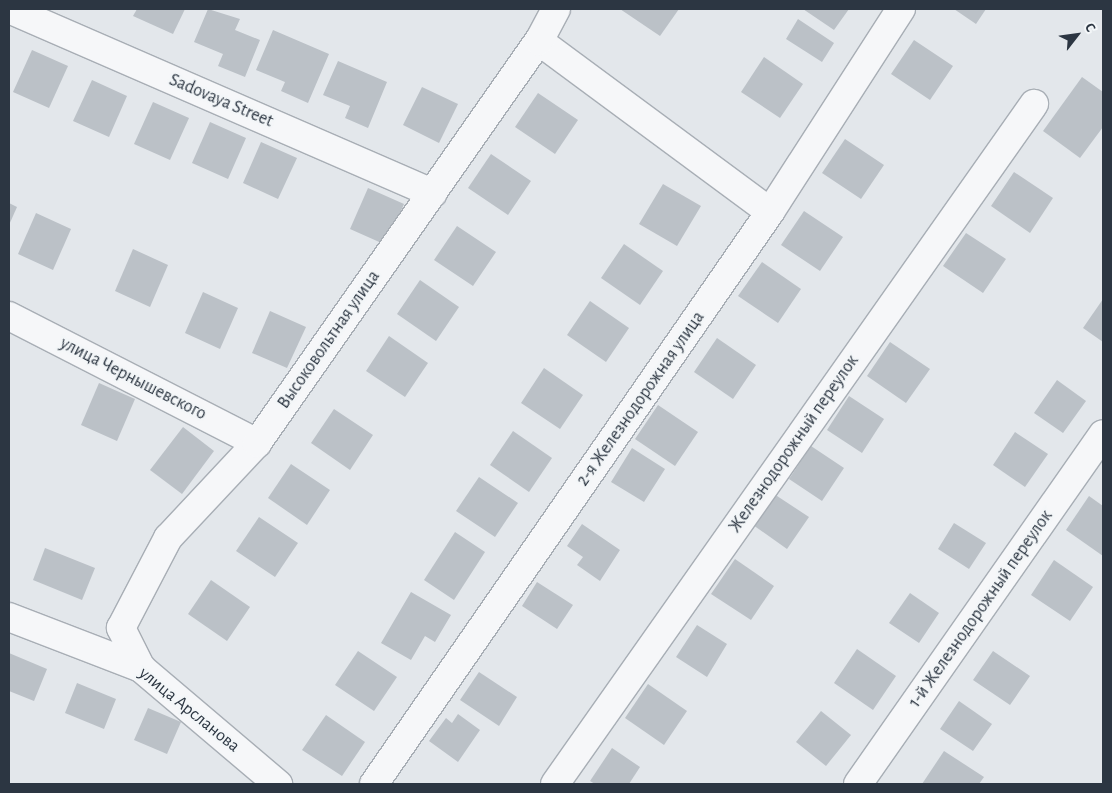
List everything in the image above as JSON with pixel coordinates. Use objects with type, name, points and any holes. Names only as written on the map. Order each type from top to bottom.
[{"type":"street","name":"Sadovaya Street","points":[[9,9],[433,193]]},
{"type":"street","name":"Высоковольтная улица","points":[[141,668],[121,628],[168,538],[257,442],[539,42],[556,9]]},
{"type":"street","name":"2-я Железнодорожная улица","points":[[374,784],[770,212],[901,9]]},
{"type":"street","points":[[539,42],[770,212]]},
{"type":"street","name":"Железнодорожный переулок","points":[[555,784],[1034,104]]},
{"type":"street","name":"улица Чернышевского","points":[[9,316],[257,442]]},
{"type":"street","name":"1-й Железнодорожный переулок","points":[[858,784],[1103,434]]},
{"type":"street","name":"улица Арсланова","points":[[9,617],[141,668],[278,784]]},
{"type":"building","points":[[137,9],[185,9],[173,34],[133,16]]},
{"type":"building","points":[[208,9],[240,19],[235,30],[260,40],[245,77],[218,66],[223,54],[194,42]]},
{"type":"building","points":[[620,9],[679,9],[660,36]]},
{"type":"building","points":[[803,9],[849,9],[834,30]]},
{"type":"building","points":[[954,9],[986,9],[976,24]]},
{"type":"building","points":[[798,19],[834,43],[822,62],[786,39]]},
{"type":"building","points":[[273,30],[329,54],[308,103],[281,91],[285,82],[256,70]]},
{"type":"building","points":[[914,40],[953,66],[930,100],[891,74]]},
{"type":"building","points":[[32,50],[68,66],[49,108],[13,92]]},
{"type":"building","points":[[764,57],[803,84],[780,118],[741,92]]},
{"type":"building","points":[[338,61],[387,82],[368,128],[345,118],[350,106],[323,95]]},
{"type":"building","points":[[1082,77],[1103,92],[1103,127],[1080,158],[1043,131]]},
{"type":"building","points":[[92,80],[127,96],[109,137],[73,121]]},
{"type":"building","points":[[422,87],[458,104],[439,143],[403,125]]},
{"type":"building","points":[[538,93],[578,120],[555,154],[515,127]]},
{"type":"building","points":[[153,102],[189,118],[170,160],[134,144]]},
{"type":"building","points":[[210,122],[246,138],[228,179],[192,163]]},
{"type":"building","points":[[845,139],[884,165],[861,199],[822,173]]},
{"type":"building","points":[[261,142],[297,158],[278,199],[243,183]]},
{"type":"building","points":[[491,154],[531,181],[508,215],[468,188]]},
{"type":"building","points":[[1014,172],[1053,198],[1030,233],[991,206]]},
{"type":"building","points":[[663,184],[701,206],[677,246],[639,224]]},
{"type":"building","points":[[368,188],[404,204],[386,245],[350,229]]},
{"type":"building","points":[[9,203],[17,207],[9,225]]},
{"type":"building","points":[[804,211],[843,237],[820,271],[781,245]]},
{"type":"building","points":[[36,213],[71,229],[53,270],[18,254]]},
{"type":"building","points":[[457,226],[496,252],[473,286],[434,260]]},
{"type":"building","points":[[966,233],[1006,259],[983,293],[943,266]]},
{"type":"building","points":[[624,244],[663,271],[640,305],[601,278]]},
{"type":"building","points":[[133,249],[168,265],[150,307],[115,291]]},
{"type":"building","points":[[762,262],[801,289],[778,323],[738,296]]},
{"type":"building","points":[[420,280],[459,307],[436,341],[397,314]]},
{"type":"building","points":[[203,292],[238,308],[220,349],[185,333]]},
{"type":"building","points":[[1103,299],[1103,342],[1083,328]]},
{"type":"building","points":[[590,301],[629,328],[606,362],[567,335]]},
{"type":"building","points":[[270,311],[306,327],[287,368],[252,353]]},
{"type":"building","points":[[389,336],[428,363],[405,397],[366,371]]},
{"type":"building","points":[[717,338],[756,365],[733,399],[694,372]]},
{"type":"building","points":[[890,342],[930,369],[906,403],[867,376]]},
{"type":"building","points":[[544,368],[583,395],[560,429],[521,403]]},
{"type":"building","points":[[1057,380],[1086,401],[1063,433],[1034,413]]},
{"type":"building","points":[[99,383],[135,399],[117,441],[81,425]]},
{"type":"building","points":[[849,396],[884,419],[862,453],[827,430]]},
{"type":"building","points":[[658,405],[698,432],[675,466],[635,439]]},
{"type":"building","points":[[334,409],[373,435],[350,470],[311,443]]},
{"type":"building","points":[[183,427],[214,451],[182,494],[150,470]]},
{"type":"building","points":[[513,431],[552,458],[529,492],[490,465]]},
{"type":"building","points":[[1015,432],[1048,454],[1025,487],[993,465]]},
{"type":"building","points":[[811,446],[844,468],[822,501],[789,479]]},
{"type":"building","points":[[632,448],[665,469],[644,502],[611,482]]},
{"type":"building","points":[[291,464],[330,490],[307,525],[268,498]]},
{"type":"building","points":[[479,477],[518,503],[495,537],[456,511]]},
{"type":"building","points":[[774,494],[809,517],[787,549],[753,525]]},
{"type":"building","points":[[1089,496],[1103,506],[1103,556],[1066,530]]},
{"type":"building","points":[[259,517],[298,543],[275,577],[236,551]]},
{"type":"building","points":[[954,523],[986,543],[969,569],[938,549]]},
{"type":"building","points":[[582,524],[620,550],[600,581],[577,565],[583,557],[567,546]]},
{"type":"building","points":[[455,532],[485,552],[454,600],[424,580]]},
{"type":"building","points":[[45,548],[95,568],[82,600],[33,580]]},
{"type":"building","points":[[735,559],[774,586],[751,620],[711,594]]},
{"type":"building","points":[[1054,560],[1093,587],[1070,621],[1031,595]]},
{"type":"building","points":[[211,580],[250,607],[227,641],[188,614]]},
{"type":"building","points":[[537,582],[573,605],[557,629],[522,606]]},
{"type":"building","points":[[411,592],[451,615],[435,642],[425,636],[411,660],[381,643]]},
{"type":"building","points":[[910,593],[939,613],[919,643],[889,623]]},
{"type":"building","points":[[697,625],[727,644],[707,677],[676,657]]},
{"type":"building","points":[[857,649],[896,676],[873,710],[834,683]]},
{"type":"building","points":[[358,651],[397,677],[374,711],[335,685]]},
{"type":"building","points":[[993,651],[1030,676],[1010,705],[973,680]]},
{"type":"building","points":[[9,653],[47,669],[34,701],[9,691]]},
{"type":"building","points":[[479,672],[517,697],[499,726],[460,700]]},
{"type":"building","points":[[77,683],[116,699],[104,729],[65,713]]},
{"type":"building","points":[[648,684],[687,711],[664,745],[625,718]]},
{"type":"building","points":[[959,701],[992,724],[973,751],[940,729]]},
{"type":"building","points":[[148,708],[181,722],[167,754],[134,740]]},
{"type":"building","points":[[821,711],[851,735],[826,766],[796,742]]},
{"type":"building","points":[[458,714],[480,730],[458,762],[429,741],[446,718],[452,723]]},
{"type":"building","points":[[326,715],[365,742],[342,776],[302,750]]},
{"type":"building","points":[[612,748],[640,767],[629,784],[595,784],[590,781]]},
{"type":"building","points":[[944,751],[984,777],[979,784],[922,784]]}]
